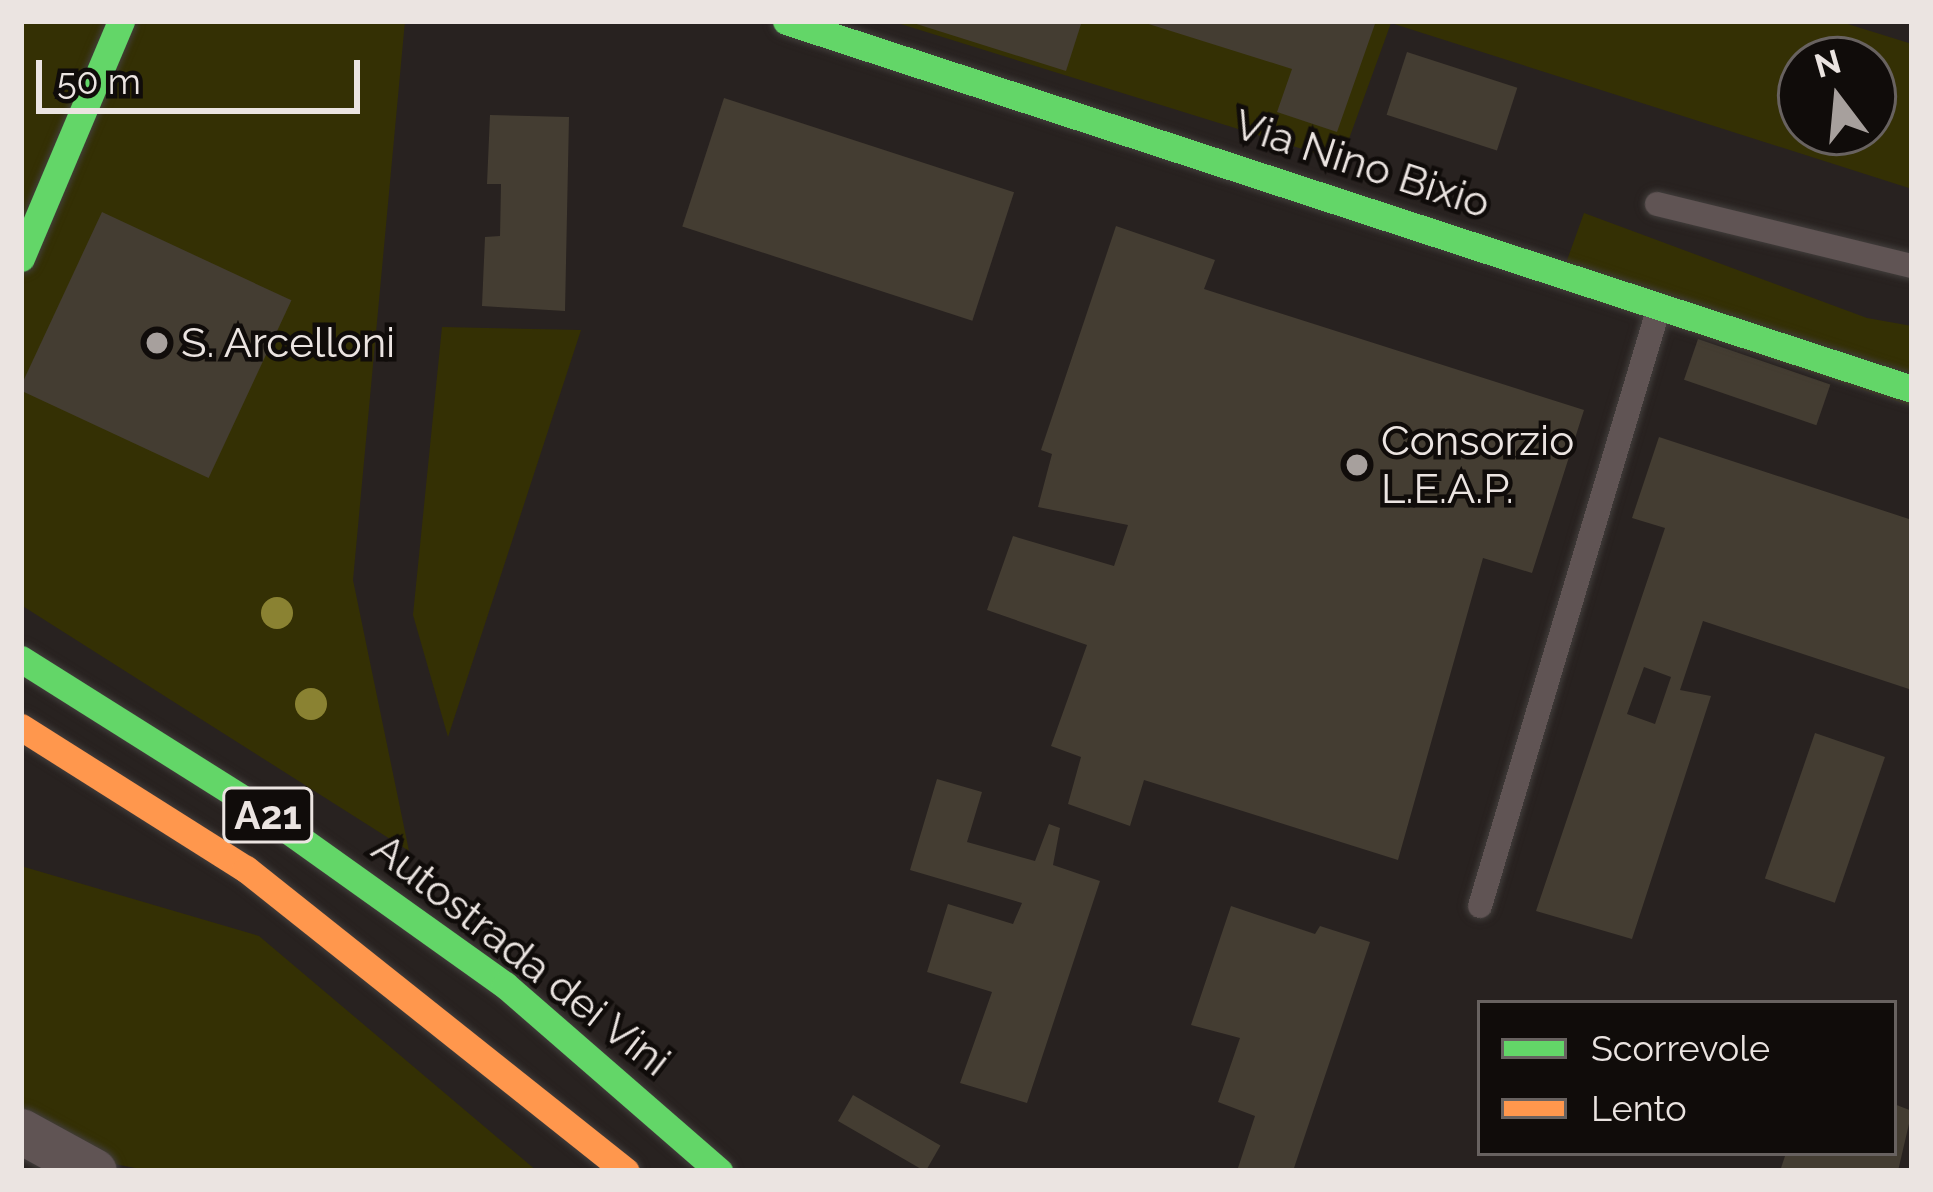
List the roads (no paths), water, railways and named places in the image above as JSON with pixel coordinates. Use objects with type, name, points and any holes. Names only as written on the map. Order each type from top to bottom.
[{"type":"main road","points":[[21,258],[121,21]]},
{"type":"main road","name":"Via Nino Bixio","points":[[786,21],[1912,389]]},
{"type":"main road","name":"Autostrada dei Vini","points":[[21,659],[254,806],[505,985],[719,1171]]},
{"type":"main road","name":"A21","points":[[21,727],[246,869],[626,1171]]},
{"type":"street","points":[[21,1131],[94,1171]]},
{"type":"lane","points":[[1657,204],[1912,266]]},
{"type":"lane","points":[[1480,906],[1659,304]]},
{"type":"place","name":"S. Arcelloni","points":[[157,343]]},
{"type":"place","name":"Consorzio L.E.A.P.","points":[[1357,465]]}]
